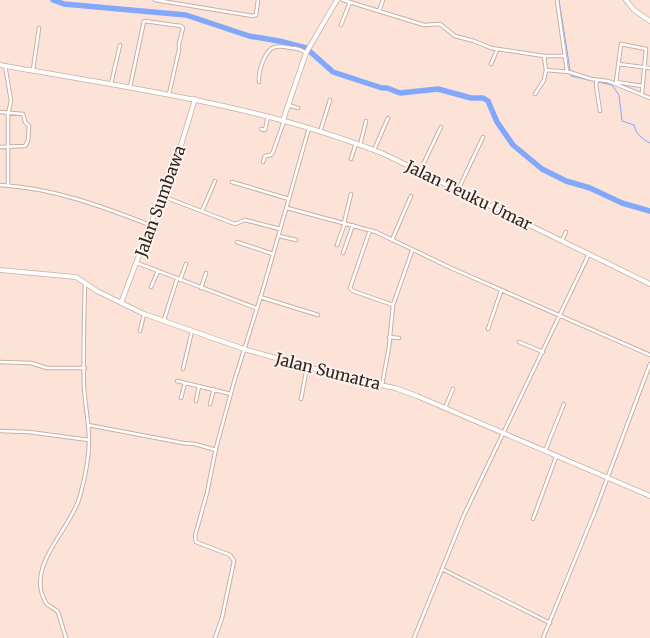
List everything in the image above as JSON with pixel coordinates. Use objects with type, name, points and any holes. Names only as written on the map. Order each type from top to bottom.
[{"type":"street","points":[[155,0],[253,16],[256,15],[258,0]]},
{"type":"street","points":[[263,162],[264,156],[270,155],[273,152],[306,52],[338,0]]},
{"type":"street","points":[[343,0],[427,25],[440,24],[455,36],[497,50],[544,56],[565,56]]},
{"type":"street","points":[[379,11],[383,0]]},
{"type":"street","points":[[557,0],[565,56],[570,72]]},
{"type":"street","points":[[626,0],[634,10],[650,21]]},
{"type":"street","points":[[341,25],[350,2]]},
{"type":"street","points":[[130,88],[144,21],[174,24],[183,28],[169,94]]},
{"type":"street","points":[[33,70],[39,28]]},
{"type":"street","points":[[642,86],[617,82],[620,45],[624,44],[646,49],[642,92]]},
{"type":"street","points":[[111,84],[120,45]]},
{"type":"street","points":[[259,82],[261,66],[270,49],[275,47],[301,49],[306,52]]},
{"type":"street","points":[[491,64],[497,50]]},
{"type":"street","points":[[535,94],[544,80],[546,70],[544,56]]},
{"type":"street","points":[[618,64],[650,68]]},
{"type":"street","points":[[2,65],[11,101],[8,112],[8,186]]},
{"type":"street","name":"Jalan Teuku Umar","points":[[2,65],[195,99],[268,116],[358,144],[420,171],[650,284]]},
{"type":"street","points":[[546,70],[570,72],[597,82],[611,82],[650,98]]},
{"type":"street","points":[[597,82],[600,111]]},
{"type":"street","name":"Jalan Sumbawa","points":[[121,303],[182,142],[195,99]]},
{"type":"street","points":[[320,132],[330,100]]},
{"type":"street","points":[[288,105],[298,108]]},
{"type":"street","points":[[0,112],[23,114],[25,122],[29,126],[28,141],[25,146],[0,147]]},
{"type":"street","points":[[261,129],[265,130],[268,116]]},
{"type":"street","points":[[374,150],[388,118]]},
{"type":"street","points":[[351,159],[366,121]]},
{"type":"street","points":[[420,171],[441,127]]},
{"type":"street","points":[[216,638],[234,561],[230,554],[196,542],[195,538],[231,394],[310,128]]},
{"type":"street","points":[[458,190],[483,137]]},
{"type":"street","points":[[202,212],[215,181]]},
{"type":"street","points":[[232,182],[289,200]]},
{"type":"street","points":[[0,185],[27,187],[55,193],[90,203],[150,225]]},
{"type":"street","points":[[337,245],[345,223],[351,194]]},
{"type":"street","points":[[162,196],[236,225],[245,220],[280,229]]},
{"type":"street","points":[[392,240],[411,196]]},
{"type":"street","points":[[287,208],[370,230],[412,251],[650,355]]},
{"type":"street","points":[[343,253],[353,225]]},
{"type":"street","points":[[370,230],[350,288],[352,291],[393,305]]},
{"type":"street","points":[[562,240],[566,232]]},
{"type":"street","points":[[279,236],[296,240]]},
{"type":"street","points":[[237,242],[273,254]]},
{"type":"street","points":[[382,385],[393,305],[412,251]]},
{"type":"street","points":[[414,638],[464,515],[590,254]]},
{"type":"street","points":[[136,263],[256,308]]},
{"type":"street","points":[[164,321],[178,279],[186,264]]},
{"type":"street","name":"Jalan Sumatra","points":[[0,270],[76,277],[85,284],[144,314],[244,349],[354,380],[410,393],[650,496]]},
{"type":"street","points":[[151,288],[158,271]]},
{"type":"street","points":[[201,288],[206,273]]},
{"type":"street","points":[[66,638],[58,612],[48,606],[45,600],[40,576],[53,546],[72,516],[79,498],[87,464],[89,440],[85,394],[85,284]]},
{"type":"street","points":[[488,329],[502,291]]},
{"type":"street","points":[[260,298],[318,315]]},
{"type":"street","points":[[140,331],[144,314]]},
{"type":"street","points":[[183,370],[192,330]]},
{"type":"street","points":[[389,337],[399,338]]},
{"type":"street","points":[[519,342],[542,352]]},
{"type":"street","points":[[0,362],[31,363],[54,368],[85,368]]},
{"type":"street","points":[[543,638],[608,478],[650,364]]},
{"type":"street","points":[[301,399],[307,367]]},
{"type":"street","points":[[177,381],[231,394]]},
{"type":"street","points":[[180,398],[185,383]]},
{"type":"street","points":[[196,401],[199,386]]},
{"type":"street","points":[[445,408],[453,389]]},
{"type":"street","points":[[210,404],[214,390]]},
{"type":"street","points":[[545,451],[564,404]]},
{"type":"street","points":[[88,425],[195,444],[216,450]]},
{"type":"street","points":[[0,432],[29,432],[89,440]]},
{"type":"street","points":[[533,519],[556,457]]},
{"type":"street","points":[[442,569],[550,623]]},
{"type":"waterway","points":[[53,0],[64,4],[186,15],[249,36],[306,48],[333,72],[382,88],[400,93],[438,89],[471,98],[483,98],[488,101],[497,122],[513,145],[542,169],[566,181],[590,188],[622,203],[650,211]]},
{"type":"waterway","points":[[559,0],[571,76],[612,85],[619,95],[622,121],[634,125],[640,136],[650,143]]}]
